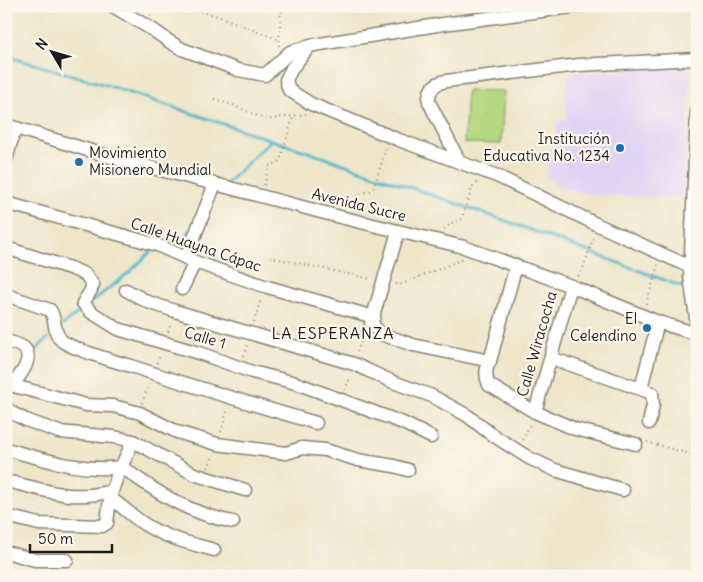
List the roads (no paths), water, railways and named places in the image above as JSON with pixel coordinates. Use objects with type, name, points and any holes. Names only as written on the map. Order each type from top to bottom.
[{"type":"street","points":[[113,6],[170,42],[215,63],[246,73],[265,75],[290,52],[314,45],[443,24],[580,6]]},
{"type":"street","points":[[308,48],[292,68],[286,80],[289,90],[298,96],[330,112],[392,137],[497,176],[598,226],[694,268]]},
{"type":"street","points":[[459,161],[429,102],[430,92],[435,84],[579,65],[697,59]]},
{"type":"street","points":[[697,112],[694,268],[690,277],[697,325]]},
{"type":"street","points":[[6,160],[11,127]]},
{"type":"street","name":"Avenida Sucre","points":[[11,127],[114,158],[261,197],[464,247],[571,286],[658,322],[697,334]]},
{"type":"street","points":[[182,289],[215,184]]},
{"type":"street","name":"Calle Huayna Cápac","points":[[6,203],[158,245],[191,260],[264,286],[374,317]]},
{"type":"street","points":[[398,232],[371,323],[381,334],[414,345],[490,361]]},
{"type":"street","name":"Calle 1","points":[[6,248],[73,268],[86,275],[93,285],[83,302],[91,312],[118,329],[252,372],[296,383],[403,423],[431,437]]},
{"type":"street","points":[[516,265],[490,361],[486,368],[486,380],[489,385],[535,412],[575,429],[641,443]]},
{"type":"street","name":"Calle Wiracocha","points":[[535,412],[571,286]]},
{"type":"street","points":[[126,290],[148,302],[354,364],[432,396],[468,416],[491,434],[518,451],[554,470],[623,490]]},
{"type":"street","points":[[6,295],[50,310],[54,314],[57,334],[63,341],[73,346],[231,399],[316,423]]},
{"type":"street","points":[[641,388],[658,322]]},
{"type":"street","points":[[6,341],[21,346],[27,354],[26,363],[8,386],[86,405],[113,406],[140,413],[177,432],[217,444],[286,453],[302,448],[325,450],[358,460],[408,470]]},
{"type":"street","points":[[551,358],[652,393],[653,405],[649,423]]},
{"type":"street","points":[[6,408],[26,420],[59,432],[114,437],[133,441],[188,472],[245,490]]},
{"type":"street","points":[[6,516],[40,524],[102,526],[106,523],[111,494],[133,441]]},
{"type":"street","points":[[6,449],[51,463],[80,468],[122,467],[163,496],[216,519],[233,522]]},
{"type":"street","points":[[6,481],[56,494],[76,496],[111,494],[145,524],[165,535],[179,541],[214,550]]},
{"type":"street","points":[[6,552],[36,560],[67,560]]},
{"type":"waterway","points":[[6,56],[106,85],[332,160],[509,222],[683,287]]},
{"type":"waterway","points":[[226,184],[270,141]]},
{"type":"waterway","points":[[162,243],[184,237],[192,229]]},
{"type":"waterway","points":[[93,301],[131,271],[155,247]]},
{"type":"waterway","points":[[63,325],[79,312]]},
{"type":"waterway","points":[[36,350],[48,338]]},
{"type":"place","name":"Institución Educativa No. 1234","points":[[620,148]]},
{"type":"place","name":"Movimiento Misionero Mundial","points":[[79,162]]},
{"type":"place","name":"El Celendino","points":[[647,328]]},
{"type":"district","name":"LA ESPERANZA","points":[[333,333]]}]
